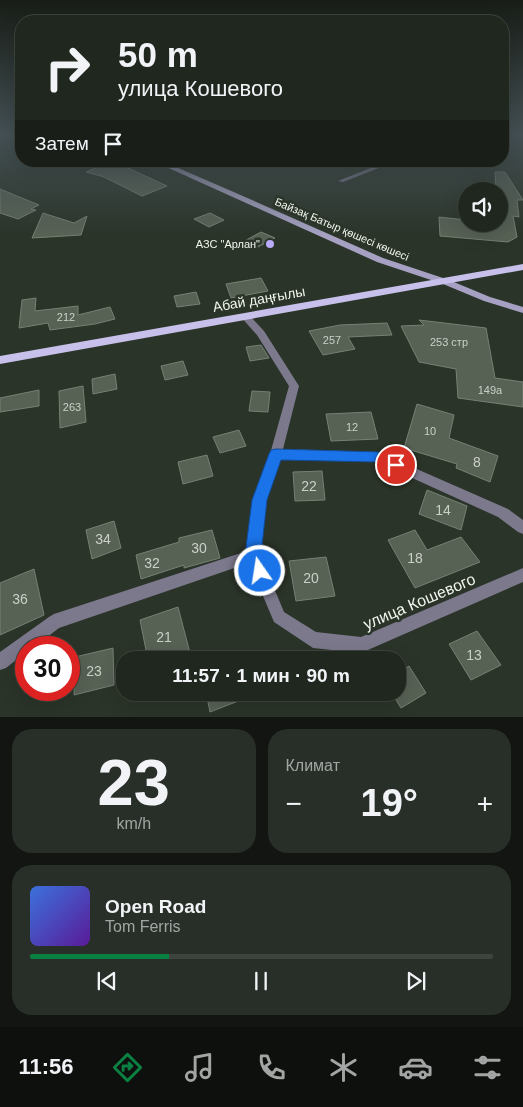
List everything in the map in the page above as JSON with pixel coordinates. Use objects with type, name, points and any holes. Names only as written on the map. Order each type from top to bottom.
[{"type":"main road","name":"Байзақ Батыр қөшесі көшесі","points":[[174,168],[380,260],[523,310]]},
{"type":"main road","name":"Абай даңғылы","points":[[0,360],[523,267]]},
{"type":"street","points":[[341,181],[374,168]]},
{"type":"street","points":[[0,662],[54,622],[253,555],[260,500],[276,454],[294,386],[260,333],[246,317]]},
{"type":"street","points":[[276,454],[378,457],[503,513],[523,528]]},
{"type":"street","name":"улица Кошевого","points":[[253,555],[279,617],[313,640],[361,645],[523,575]]},
{"type":"building","points":[[94,168],[129,168],[167,186],[142,196],[104,177],[86,172]]},
{"type":"building","points":[[495,172],[505,172],[523,200],[517,200],[519,217],[513,216],[517,237],[508,242],[440,236],[439,217],[458,219],[458,232],[508,232],[508,182],[496,182]]},
{"type":"building","points":[[0,189],[39,205],[31,209],[36,210],[18,219],[0,213]]},
{"type":"building","points":[[43,213],[74,223],[87,216],[81,235],[32,238]]},
{"type":"building","points":[[210,213],[224,220],[209,227],[194,219]]},
{"type":"building","points":[[261,232],[275,238],[254,249],[241,243]]},
{"type":"building","points":[[261,278],[268,291],[231,298],[226,284]]},
{"type":"building","points":[[196,292],[200,304],[177,307],[174,296]]},
{"type":"building","points":[[36,298],[35,311],[78,306],[78,315],[110,307],[115,319],[95,324],[50,330],[48,323],[19,328],[22,300]]},
{"type":"building","points":[[419,320],[486,328],[495,378],[523,382],[523,407],[458,398],[456,369],[419,362],[401,326],[424,325]]},
{"type":"building","points":[[387,323],[392,335],[348,337],[355,349],[323,355],[309,331],[340,325]]},
{"type":"building","points":[[261,345],[269,358],[250,361],[246,347]]},
{"type":"building","points":[[183,361],[188,375],[165,380],[161,366]]},
{"type":"building","points":[[115,374],[117,389],[93,394],[92,379]]},
{"type":"building","points":[[83,386],[86,422],[60,428],[59,391]]},
{"type":"building","points":[[39,390],[39,406],[0,412],[0,398]]},
{"type":"building","points":[[252,391],[270,392],[268,412],[249,411]]},
{"type":"building","points":[[417,404],[454,415],[449,438],[498,456],[490,482],[456,468],[457,464],[404,448]]},
{"type":"building","points":[[371,412],[378,439],[331,441],[326,414]]},
{"type":"building","points":[[239,430],[246,446],[220,453],[213,437]]},
{"type":"building","points":[[207,455],[213,476],[183,484],[178,462]]},
{"type":"building","points":[[322,471],[325,500],[295,501],[293,472]]},
{"type":"building","points":[[427,490],[467,506],[461,530],[419,514]]},
{"type":"building","points":[[114,521],[121,548],[92,559],[86,530]]},
{"type":"building","points":[[212,530],[220,558],[184,568],[184,565],[141,579],[136,555],[179,542],[179,538]]},
{"type":"building","points":[[415,530],[427,550],[461,537],[480,562],[415,588],[388,540]]},
{"type":"building","points":[[326,557],[335,596],[296,601],[289,561]]},
{"type":"building","points":[[34,569],[44,615],[0,635],[0,583]]},
{"type":"building","points":[[178,607],[189,651],[146,651],[140,620]]},
{"type":"building","points":[[477,631],[501,665],[471,680],[449,644]]},
{"type":"building","points":[[113,648],[114,685],[80,694],[80,656]]},
{"type":"building","points":[[409,666],[426,693],[401,708],[397,701],[406,701],[406,668]]},
{"type":"building","points":[[208,701],[238,701],[210,712]]},
{"type":"place","name":"АЗС \"Арлан\"","points":[[270,244]]},
{"type":"route","points":[[260,571],[253,555],[260,500],[276,454],[378,457],[396,465]]}]
